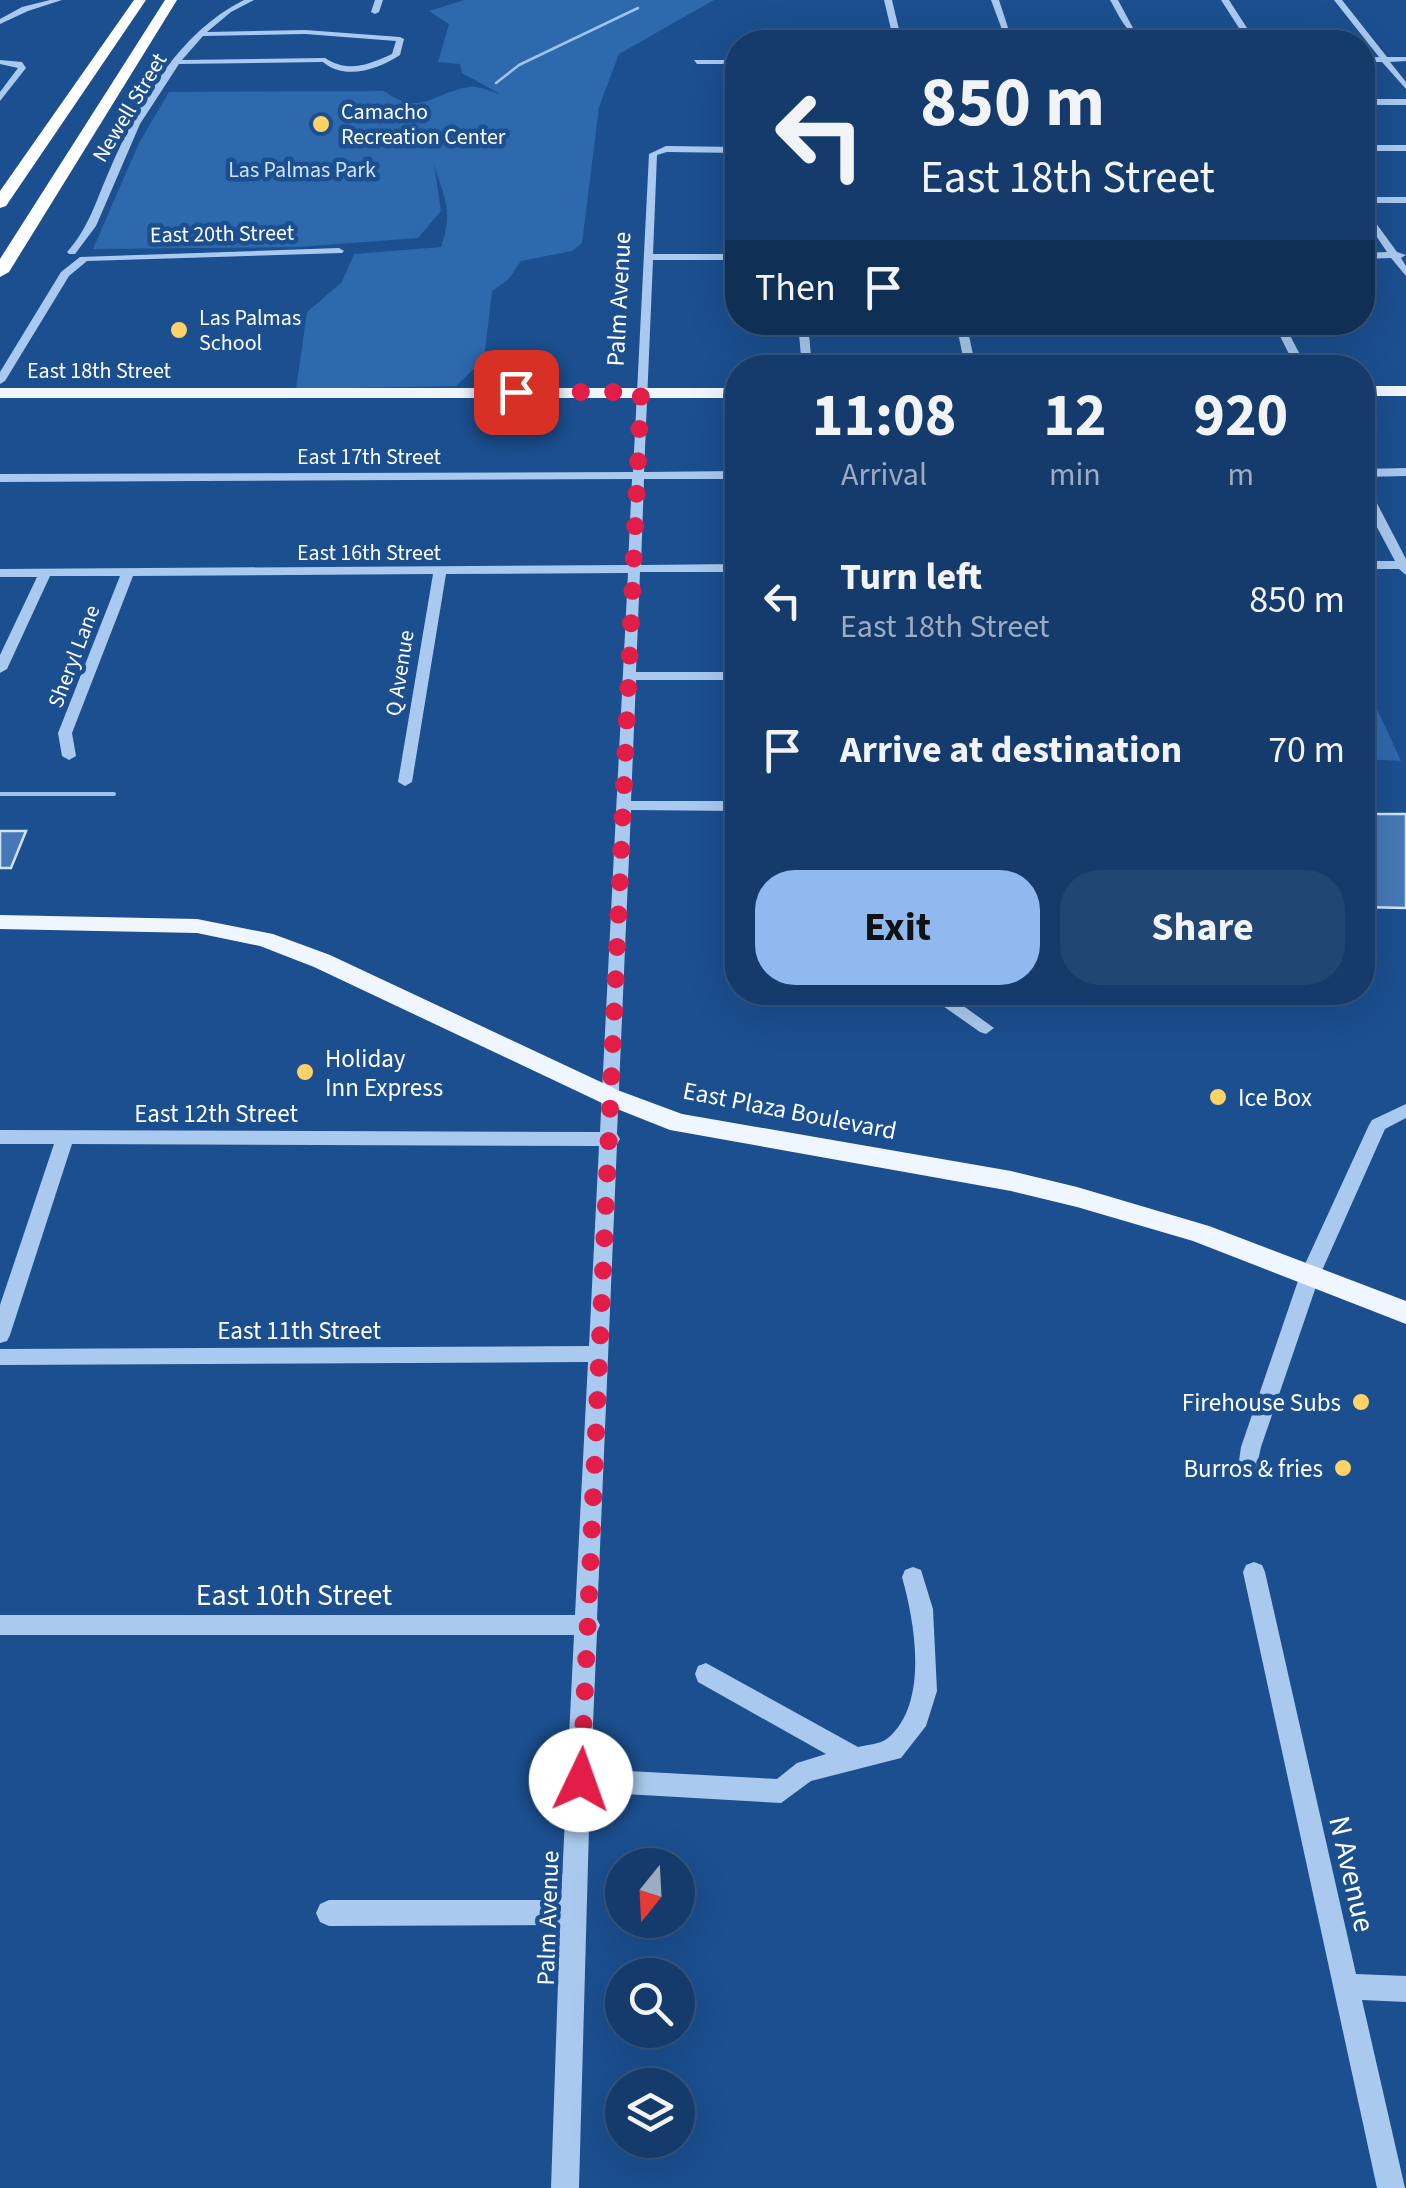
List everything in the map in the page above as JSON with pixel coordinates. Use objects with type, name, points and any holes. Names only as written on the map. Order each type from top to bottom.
[{"type":"highway","points":[[0,203],[140,0]]},
{"type":"highway","points":[[0,272],[171,0]]},
{"type":"main road","points":[[1375,391],[1406,391]]},
{"type":"main road","name":"East 18th Street","points":[[0,393],[725,393]]},
{"type":"main road","name":"East Plaza Boulevard","points":[[0,922],[197,926],[264,939],[322,960],[612,1097],[679,1123],[736,1136],[994,1178],[1077,1197],[1200,1233],[1406,1312]]},
{"type":"street","points":[[0,22],[26,8],[58,0]]},
{"type":"street","name":"Newell Street","points":[[0,380],[80,255],[84,236],[122,148],[178,62],[224,10],[250,0]]},
{"type":"street","points":[[376,12],[380,0]]},
{"type":"street","points":[[888,0],[895,30]]},
{"type":"street","points":[[995,0],[1006,30]]},
{"type":"street","points":[[1114,0],[1132,30]]},
{"type":"street","points":[[1225,0],[1244,30]]},
{"type":"street","points":[[1338,0],[1362,30]]},
{"type":"street","points":[[178,62],[325,60],[334,68],[362,69],[396,56],[400,40],[305,32],[200,34]]},
{"type":"street","points":[[1375,46],[1406,86]]},
{"type":"street","points":[[1375,60],[1406,60]]},
{"type":"street","points":[[0,98],[22,68],[5,62]]},
{"type":"street","points":[[697,62],[725,62]]},
{"type":"street","points":[[1375,102],[1406,102]]},
{"type":"street","points":[[1375,148],[1406,148]]},
{"type":"street","name":"Palm Avenue","points":[[565,2188],[573,1912],[611,1139],[647,258],[655,152],[725,150]]},
{"type":"street","points":[[1375,202],[1406,200]]},
{"type":"street","points":[[1375,221],[1400,255],[1406,273]]},
{"type":"street","name":"East 20th Street","points":[[80,255],[339,250]]},
{"type":"street","points":[[1375,256],[1400,255]]},
{"type":"street","points":[[647,258],[725,257]]},
{"type":"street","points":[[1375,473],[1406,472]]},
{"type":"street","name":"East 17th Street","points":[[0,478],[725,474]]},
{"type":"street","points":[[1375,510],[1405,567]]},
{"type":"street","points":[[1375,566],[1405,567]]},
{"type":"street","name":"East 16th Street","points":[[0,573],[725,568]]},
{"type":"street","name":"Sheryl Lane","points":[[69,756],[65,733],[128,572]]},
{"type":"street","name":"Q Avenue","points":[[405,782],[440,572]]},
{"type":"street","points":[[0,670],[45,573]]},
{"type":"street","points":[[631,676],[725,676]]},
{"type":"street","points":[[622,805],[725,806]]},
{"type":"street","points":[[951,1005],[986,1028]]},
{"type":"street","points":[[1248,1468],[1251,1447],[1310,1276],[1378,1124],[1406,1110]]},
{"type":"street","name":"East 12th Street","points":[[0,1137],[611,1139]]},
{"type":"street","points":[[0,1335],[65,1137]]},
{"type":"street","name":"East 11th Street","points":[[0,1357],[598,1354]]},
{"type":"street","name":"N Avenue","points":[[1254,1572],[1390,2188]]},
{"type":"street","points":[[581,1780],[781,1791],[805,1770],[893,1750],[918,1718],[926,1692],[922,1609],[913,1577]]},
{"type":"street","name":"East 10th Street","points":[[0,1625],[589,1625]]},
{"type":"street","points":[[706,1674],[853,1757]]},
{"type":"street","points":[[329,1913],[573,1912]]},
{"type":"street","points":[[1344,1986],[1406,1989]]},
{"type":"green space","name":"Las Palmas Park","points":[[464,0],[714,0],[619,54],[599,107],[582,243],[572,251],[521,261],[508,280],[492,291],[484,359],[456,386],[296,389],[307,312],[342,282],[354,254],[441,247],[447,214],[434,164],[441,211],[418,238],[299,247],[93,249],[139,143],[169,92],[384,91],[397,99],[418,103],[469,87],[500,94],[462,73],[460,64],[438,62],[449,24],[429,11]]},
{"type":"green space","points":[[1375,705],[1401,761],[1375,760]]},
{"type":"building","points":[[1375,814],[1406,814],[1406,908],[1375,907]]},
{"type":"building","points":[[0,831],[26,831],[11,868],[0,868]]},
{"type":"waterway","points":[[496,83],[519,65],[638,8]]},
{"type":"waterway","points":[[0,794],[114,794]]},
{"type":"place","name":"Camacho Recreation Center","points":[[321,124]]},
{"type":"place","name":"Las Palmas School","points":[[179,330]]},
{"type":"place","name":"Holiday Inn Express","points":[[305,1072]]},
{"type":"place","name":"Ice Box","points":[[1218,1097]]},
{"type":"place","name":"Firehouse Subs","points":[[1361,1402]]},
{"type":"place","name":"Burros & fries","points":[[1343,1468]]},
{"type":"route","points":[[516,392],[641,392],[581,1780]]}]
